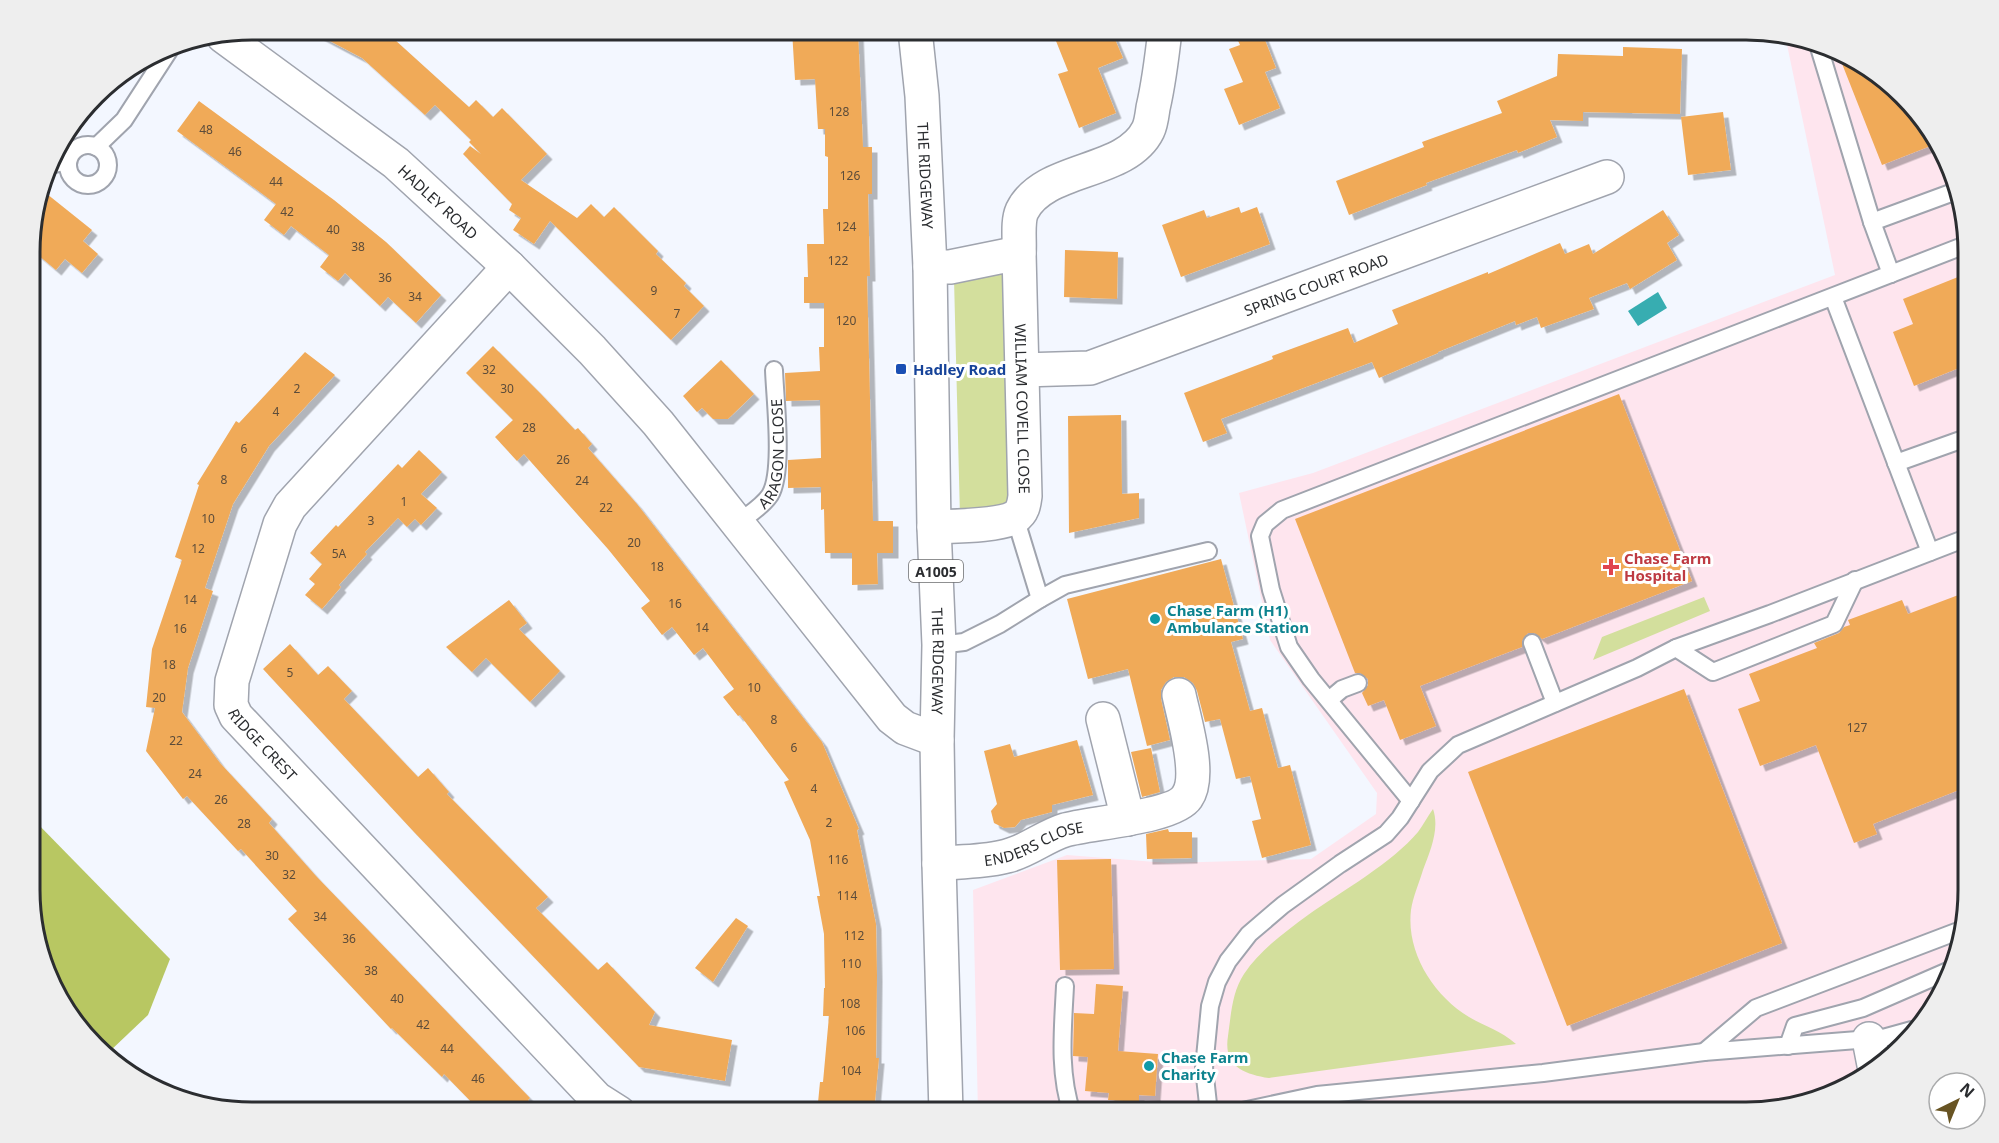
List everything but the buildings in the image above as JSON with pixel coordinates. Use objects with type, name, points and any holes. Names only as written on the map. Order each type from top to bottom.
[{"type":"street","name":"THE RIDGEWAY","points":[[916,40],[922,96],[930,267],[934,527],[939,645],[937,740],[939,864],[946,1102]]},
{"type":"street","name":"WILLIAM COVELL CLOSE","points":[[1015,517],[1023,509],[1025,496],[1019,252],[1021,213],[1031,198],[1050,185],[1116,158],[1134,148],[1148,130],[1161,76],[1164,40]]},
{"type":"street","name":"HADLEY ROAD","points":[[231,42],[396,163],[509,267],[592,350],[658,423],[892,718],[905,728],[937,740]]},
{"type":"street","name":"SPRING COURT ROAD","points":[[1022,370],[1090,368],[1607,177]]},
{"type":"street","points":[[930,267],[950,267],[1019,252]]},
{"type":"street","name":"RIDGE CREST","points":[[509,267],[290,506],[280,524],[232,681],[231,705],[236,716],[602,1102]]},
{"type":"street","points":[[934,527],[986,524],[1015,517]]},
{"type":"street","name":"ENDERS CLOSE","points":[[939,864],[1008,856],[1065,830],[1128,819],[1172,807],[1187,799],[1192,786],[1193,761],[1179,695]]},
{"type":"street","points":[[1103,719],[1128,819]]},
{"type":"lane","points":[[1821,55],[1872,222],[1891,274]]},
{"type":"lane","points":[[96,147],[124,120],[162,61]]},
{"type":"lane","points":[[87,145],[96,147],[108,160],[108,170],[97,184],[88,186],[79,184],[68,170],[68,161],[71,153],[79,147],[87,145]]},
{"type":"lane","points":[[61,163],[68,161]]},
{"type":"lane","points":[[1872,222],[1950,193]]},
{"type":"lane","points":[[1411,801],[1311,679],[1289,647],[1271,590],[1262,550],[1260,536],[1265,524],[1282,510],[1958,248]]},
{"type":"lane","points":[[1833,297],[1930,552]]},
{"type":"lane","name":"ARAGON CLOSE","points":[[738,523],[769,497],[773,487],[777,445],[774,370]]},
{"type":"lane","points":[[1896,463],[1958,440]]},
{"type":"lane","points":[[1015,517],[1040,598]]},
{"type":"lane","points":[[1208,1102],[1204,1068],[1210,1006],[1217,982],[1228,961],[1249,934],[1283,905],[1386,834],[1430,771],[1458,745],[1637,668],[1676,648],[1958,541]]},
{"type":"lane","points":[[939,645],[964,642],[1000,624],[1065,585],[1208,551]]},
{"type":"lane","points":[[1676,648],[1713,672],[1834,624],[1855,580]]},
{"type":"lane","points":[[1532,643],[1555,704]]},
{"type":"lane","points":[[1329,700],[1342,690],[1358,683]]},
{"type":"lane","points":[[1704,1052],[1756,1008],[1954,933]]},
{"type":"lane","points":[[1788,1046],[1795,1026],[1863,1008],[1941,974]]},
{"type":"lane","points":[[1065,986],[1062,1051],[1065,1094],[1068,1102]]},
{"type":"lane","points":[[1284,1102],[1317,1095],[1543,1073],[1704,1052],[1788,1046],[1872,1055],[1883,1038],[1904,1032]]},
{"type":"shaded area","name":"Chase Farm Hospital","points":[[1787,45],[1840,62],[1875,84],[1906,113],[1923,135],[1937,159],[1951,198],[1957,225],[1957,918],[1951,945],[1937,984],[1915,1019],[1886,1050],[1864,1067],[1840,1081],[1801,1095],[1760,1102],[978,1102],[973,890],[1067,855],[1168,863],[1311,859],[1376,814],[1377,793],[1270,640],[1239,493],[1313,473],[1835,275]]},
{"type":"green space","points":[[1007,273],[1013,506],[960,517],[954,279]]},
{"type":"green space","points":[[1704,597],[1710,611],[1593,660],[1602,637]]},
{"type":"green space","points":[[1433,809],[1435,824],[1433,840],[1411,910],[1413,941],[1418,957],[1434,985],[1456,1008],[1516,1044],[1269,1078],[1251,1074],[1237,1067],[1229,1055],[1228,1036],[1237,988],[1250,965],[1265,949],[1291,928],[1395,854],[1418,832]]},
{"type":"green space","points":[[40,826],[170,959],[148,1015],[112,1049],[84,1019],[62,984],[48,945],[42,918]]},
{"type":"water","points":[[1658,292],[1667,308],[1638,326],[1628,311]]},
{"type":"place","name":"Hadley Road","points":[[901,369]]},
{"type":"place","name":"Chase Farm Hospital","points":[[1611,567]]},
{"type":"place","name":"Chase Farm (H1) Ambulance Station","points":[[1155,619]]},
{"type":"place","name":"Chase Farm Charity","points":[[1149,1066]]}]
